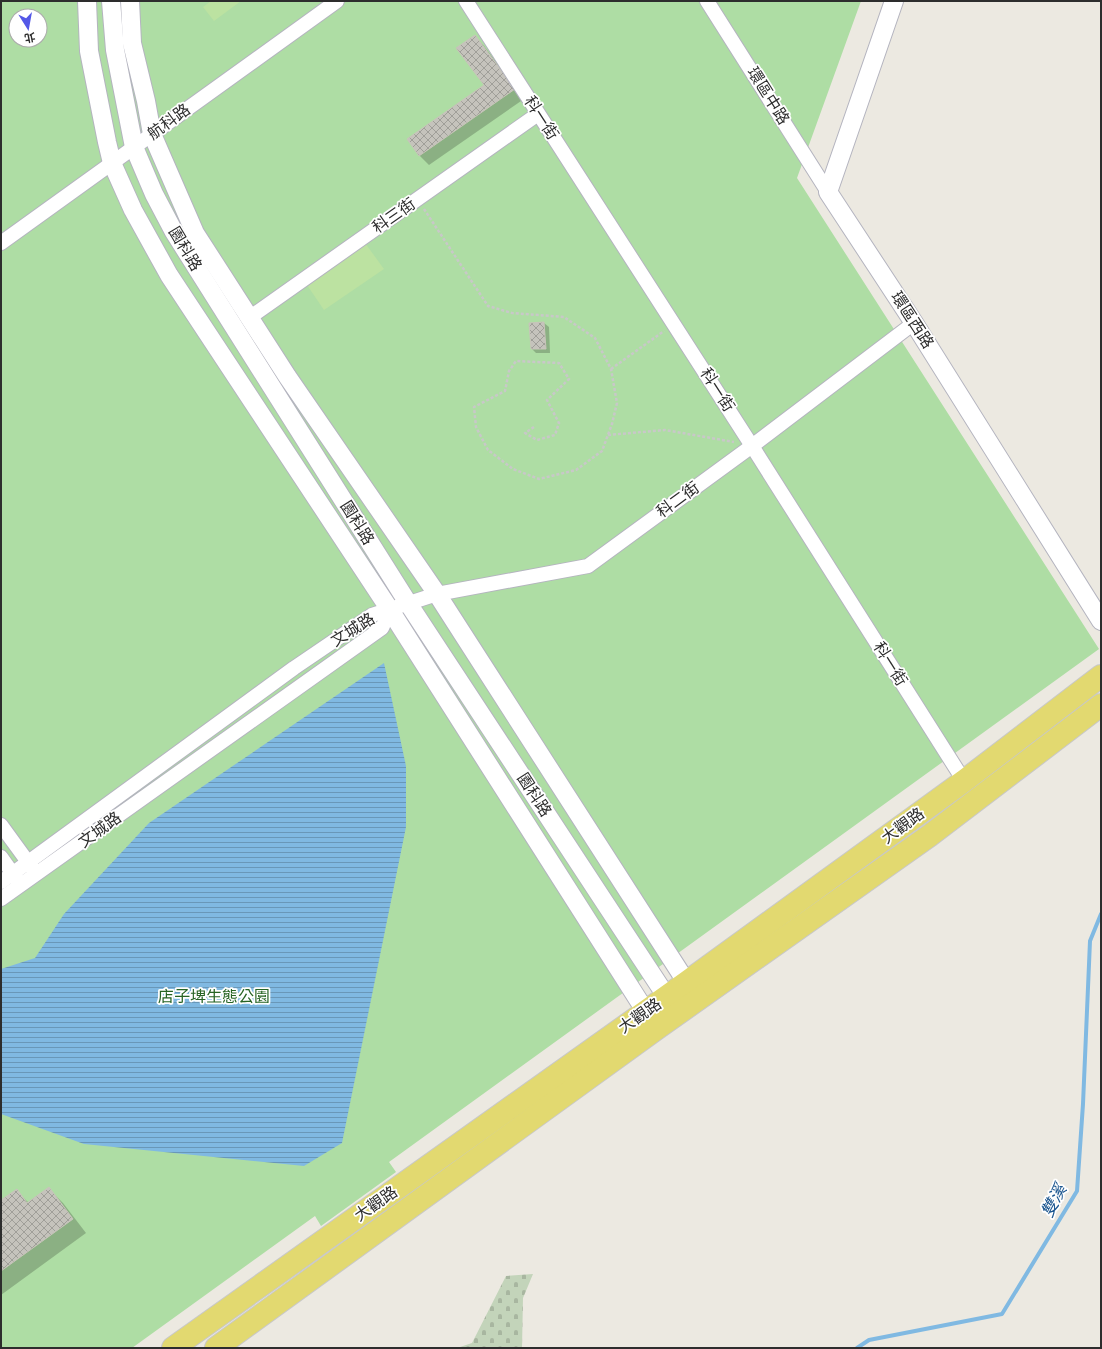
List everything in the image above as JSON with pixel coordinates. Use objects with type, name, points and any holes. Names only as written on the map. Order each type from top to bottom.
[{"type":"main road","name":"大觀路","points":[[692,991],[1101,676]]},
{"type":"main road","name":"大觀路","points":[[173,1348],[692,991],[929,836],[1101,705]]},
{"type":"main road","name":"大觀路","points":[[216,1348],[651,1020]]},
{"type":"street","points":[[87,1],[86,16],[89,51],[112,163],[133,210],[170,275],[390,610],[651,1020]]},
{"type":"street","name":"園科路","points":[[111,1],[115,50],[134,147],[154,194],[174,232],[408,603],[672,1005]]},
{"type":"street","points":[[130,1],[132,43],[146,101],[152,134],[195,233],[287,376],[437,594],[692,991]]},
{"type":"street","name":"航科路","points":[[1,243],[337,1]]},
{"type":"street","name":"科一街","points":[[466,1],[752,446],[964,781]]},
{"type":"street","name":"環區中路","points":[[707,1],[828,192]]},
{"type":"street","points":[[828,192],[894,1]]},
{"type":"street","name":"科三街","points":[[249,318],[538,114]]},
{"type":"street","name":"環區西路","points":[[828,192],[914,323],[1101,621]]},
{"type":"street","name":"科二街","points":[[390,610],[437,594],[588,566],[752,446],[914,323]]},
{"type":"street","name":"文城路","points":[[1,882],[294,668],[372,616],[390,610]]},
{"type":"street","name":"文城路","points":[[1,899],[382,628],[390,610]]},
{"type":"street","points":[[1,825],[37,874]]},
{"type":"street","points":[[1,857],[21,885]]},
{"type":"path","points":[[417,199],[488,306],[512,314],[564,317],[595,338],[611,369],[617,403],[612,424],[602,451],[576,470],[538,479],[513,469],[488,450],[476,427],[474,407],[506,391],[509,371],[516,361],[559,363],[569,379],[547,400],[559,423],[555,435],[537,440],[525,433],[534,427]]},
{"type":"path","points":[[611,369],[674,324]]},
{"type":"path","points":[[608,435],[665,430],[752,446]]},
{"type":"green space","points":[[1,1],[861,1],[797,178],[1099,649],[389,1162],[396,1172],[321,1226],[315,1216],[132,1348],[1,1348]]},
{"type":"green space","points":[[211,1],[241,1],[214,21],[203,7]]},
{"type":"green space","points":[[365,243],[384,269],[324,310],[307,285]]},
{"type":"green space","points":[[533,1274],[523,1298],[522,1348],[457,1348],[472,1343],[506,1276]]},
{"type":"water","name":"店子埤生態公園","points":[[384,663],[406,766],[406,827],[342,1143],[304,1166],[84,1144],[1,1114],[1,969],[35,958],[64,914],[149,823]]},
{"type":"building","points":[[475,35],[515,89],[419,156],[407,139],[484,85],[456,48]]},
{"type":"building","points":[[544,322],[546,349],[531,349],[529,323]]},
{"type":"building","points":[[49,1187],[73,1219],[1,1271],[1,1200],[17,1189],[27,1203]]},
{"type":"waterway","name":"雙溪","points":[[857,1348],[869,1340],[1002,1314],[1077,1191],[1083,1104],[1090,941],[1101,914]]}]
